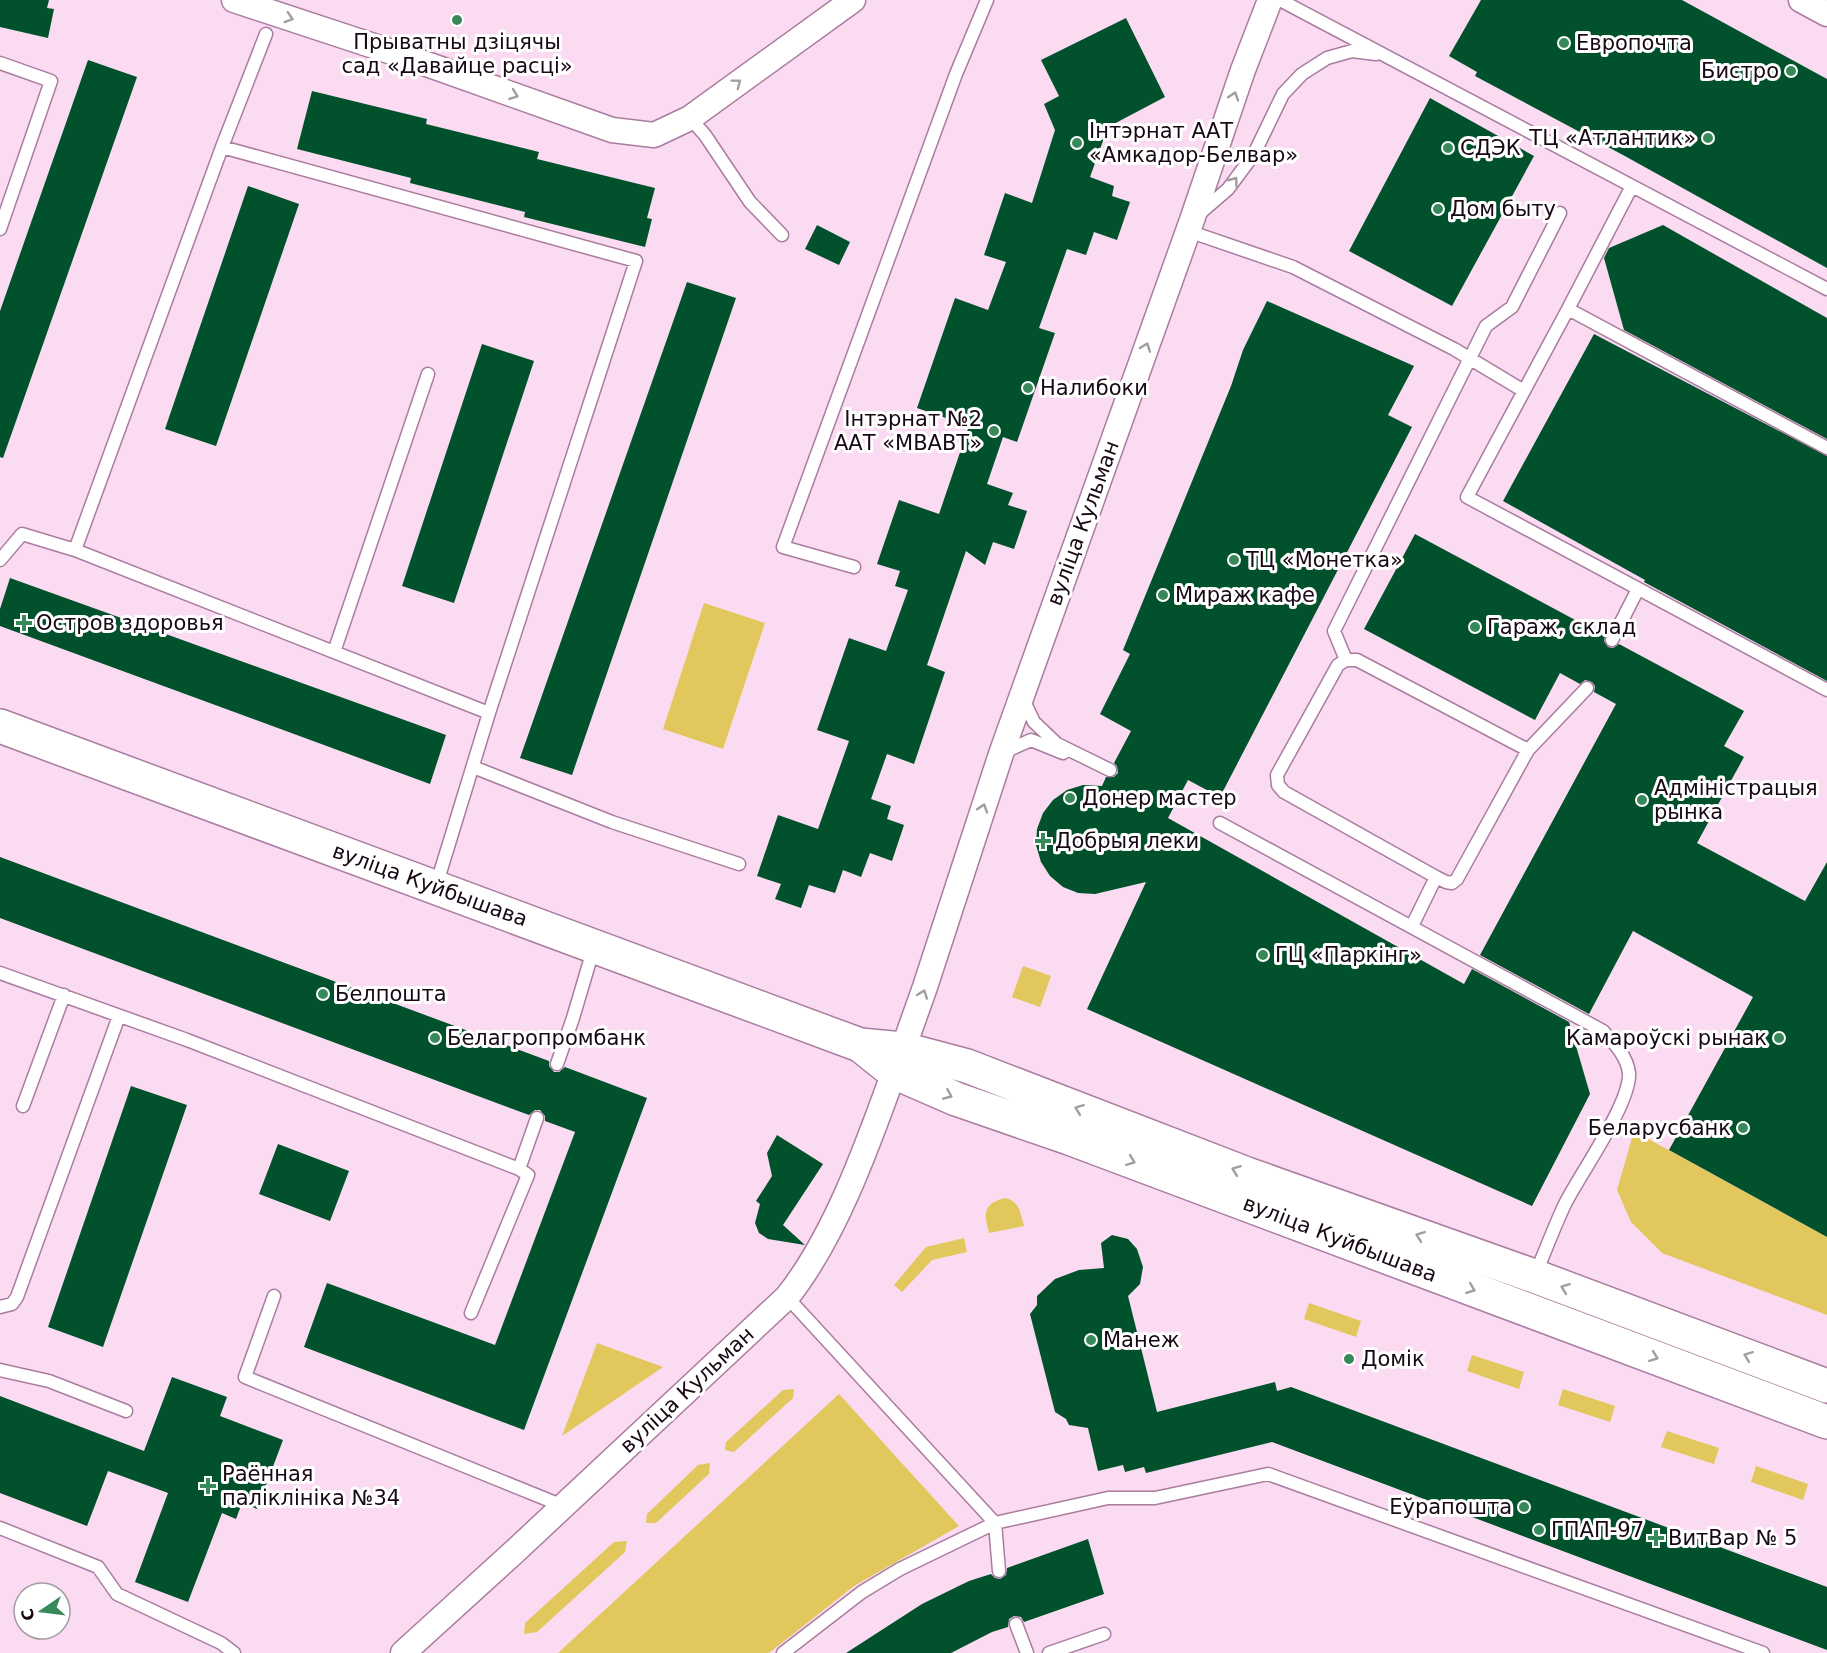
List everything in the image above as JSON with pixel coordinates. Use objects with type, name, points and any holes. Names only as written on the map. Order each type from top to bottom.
[{"type":"main road","name":"вуліца Куйбышава","points":[[0,726],[860,1045],[898,1060],[956,1099],[1080,1142],[1827,1422]]},
{"type":"main road","name":"вуліца Куйбышава","points":[[898,1060],[967,1066],[1247,1174],[1534,1276],[1827,1386]]},
{"type":"street","points":[[234,0],[407,57],[612,130],[654,135],[690,118],[853,0]]},
{"type":"street","name":"вуліца Кульман","points":[[403,1653],[787,1297],[802,1278],[841,1204],[874,1128],[925,987],[1001,754],[1243,70],[1270,0]]},
{"type":"street","points":[[1802,0],[1827,14]]},
{"type":"lane","points":[[854,567],[783,547],[956,74],[987,0]]},
{"type":"lane","points":[[1280,0],[1827,289]]},
{"type":"lane","points":[[75,550],[222,147],[266,34]]},
{"type":"lane","points":[[1383,54],[1352,51],[1327,58],[1302,74],[1283,94],[1254,154],[1228,189],[1190,225],[1293,267],[1471,359],[1524,391]]},
{"type":"lane","points":[[0,63],[51,81],[0,229]]},
{"type":"lane","points":[[690,118],[705,135],[750,202],[782,235]]},
{"type":"lane","points":[[222,147],[636,261],[435,887]]},
{"type":"lane","points":[[1632,186],[1467,497],[1827,690]]},
{"type":"lane","points":[[1346,660],[1334,631],[1486,326],[1512,307],[1560,213]]},
{"type":"lane","points":[[1568,309],[1827,448]]},
{"type":"lane","points":[[334,652],[428,374]]},
{"type":"lane","points":[[0,560],[22,534],[75,550],[489,713]]},
{"type":"lane","points":[[1612,640],[1638,589]]},
{"type":"lane","points":[[1528,750],[1357,660],[1346,660],[1338,665],[1277,775],[1278,785],[1284,792],[1436,877],[1452,883],[1457,879],[1528,750],[1587,687]]},
{"type":"lane","points":[[1001,754],[1031,740],[1109,772],[1057,744],[1034,722],[1022,697]]},
{"type":"lane","points":[[473,767],[612,822],[739,864]]},
{"type":"lane","points":[[1220,823],[1603,1031],[1618,1046],[1629,1073],[1627,1089],[1610,1125],[1565,1204],[1534,1276]]},
{"type":"lane","points":[[1412,926],[1436,877]]},
{"type":"lane","points":[[557,1064],[594,946]]},
{"type":"lane","points":[[0,973],[64,995],[519,1169],[528,1175],[471,1312]]},
{"type":"lane","points":[[23,1106],[64,995]]},
{"type":"lane","points":[[0,1307],[12,1304],[17,1297],[119,1016]]},
{"type":"lane","points":[[519,1169],[537,1118]]},
{"type":"lane","points":[[274,1296],[245,1377],[563,1506]]},
{"type":"lane","points":[[787,1297],[995,1523],[999,1571]]},
{"type":"lane","points":[[0,1370],[49,1381],[126,1411]]},
{"type":"lane","points":[[783,1653],[871,1587],[900,1569],[995,1523],[1108,1498],[1155,1498],[1268,1474],[1763,1653]]},
{"type":"lane","points":[[0,1528],[98,1567],[117,1594],[221,1643],[234,1653]]},
{"type":"lane","points":[[1016,1624],[1027,1653]]},
{"type":"lane","points":[[1049,1653],[1104,1634]]},
{"type":"shaded area","points":[[704,603],[765,623],[723,749],[663,729]]},
{"type":"shaded area","points":[[1023,966],[1051,976],[1040,1007],[1012,997]]},
{"type":"shaded area","points":[[1634,1131],[1827,1237],[1827,1315],[1662,1253],[1631,1222],[1617,1190]]},
{"type":"shaded area","points":[[1005,1198],[1017,1205],[1024,1226],[989,1233],[986,1220],[987,1211],[992,1203]]},
{"type":"shaded area","points":[[964,1238],[967,1252],[932,1260],[902,1292],[894,1285],[926,1247]]},
{"type":"shaded area","points":[[1309,1303],[1361,1321],[1356,1337],[1304,1319]]},
{"type":"shaded area","points":[[597,1343],[663,1367],[562,1436]]},
{"type":"shaded area","points":[[1472,1355],[1524,1372],[1519,1389],[1467,1371]]},
{"type":"shaded area","points":[[794,1389],[793,1398],[734,1452],[725,1450],[726,1442],[783,1390]]},
{"type":"shaded area","points":[[1563,1389],[1615,1406],[1610,1422],[1558,1405]]},
{"type":"shaded area","points":[[839,1394],[959,1526],[854,1586],[769,1653],[558,1653]]},
{"type":"shaded area","points":[[1667,1431],[1719,1448],[1714,1464],[1661,1447]]},
{"type":"shaded area","points":[[710,1463],[709,1474],[656,1523],[646,1523],[647,1514],[698,1465]]},
{"type":"shaded area","points":[[1756,1466],[1808,1484],[1803,1500],[1751,1482]]},
{"type":"shaded area","points":[[627,1541],[625,1552],[537,1632],[524,1634],[525,1623],[614,1542]]},
{"type":"building","points":[[0,0],[49,0],[47,8],[54,9],[48,38],[0,27]]},
{"type":"building","name":"ТЦ «Атлантик»","points":[[1481,0],[1682,0],[1827,79],[1827,268],[1475,76],[1477,72],[1449,56]]},
{"type":"building","points":[[1126,18],[1165,97],[1108,127],[1090,177],[1114,186],[1112,196],[1130,202],[1117,240],[1094,232],[1086,255],[1067,249],[1039,328],[1055,333],[1017,442],[1003,437],[987,484],[1013,493],[1008,505],[1027,511],[1014,549],[993,542],[985,565],[966,551],[927,665],[945,672],[914,764],[887,754],[871,799],[891,806],[887,819],[904,825],[892,861],[870,853],[861,877],[843,870],[835,893],[809,885],[801,908],[775,899],[781,884],[757,876],[778,815],[818,829],[849,741],[817,730],[849,638],[886,651],[908,590],[895,586],[900,571],[877,564],[899,500],[939,514],[969,426],[917,408],[955,298],[988,310],[1006,262],[984,255],[1005,193],[1032,203],[1055,130],[1044,104],[1059,96],[1041,60]]},
{"type":"building","points":[[88,60],[137,77],[3,458],[0,457],[0,311]]},
{"type":"building","points":[[312,91],[427,119],[426,124],[539,152],[537,159],[655,188],[647,218],[652,219],[645,247],[524,217],[525,212],[410,183],[411,178],[297,149]]},
{"type":"building","name":"Дом быту","points":[[1430,98],[1534,156],[1452,306],[1349,251]]},
{"type":"building","points":[[248,186],[299,204],[216,446],[165,429]]},
{"type":"building","points":[[817,225],[850,242],[839,265],[805,249]]},
{"type":"building","points":[[1663,225],[1827,318],[1827,439],[1624,330],[1604,258],[1609,248]]},
{"type":"building","points":[[687,282],[736,298],[572,775],[520,758]]},
{"type":"building","points":[[1267,301],[1414,366],[1388,415],[1412,427],[1220,797],[1188,780],[1168,818],[1464,984],[1472,969],[1569,1022],[1590,1094],[1532,1206],[1087,1009],[1146,882],[1095,894],[1078,893],[1063,887],[1050,876],[1041,862],[1036,845],[1037,829],[1043,813],[1053,800],[1067,790],[1083,785],[1102,786],[1106,777],[1114,777],[1118,773],[1114,763],[1131,731],[1100,714],[1130,654],[1123,650],[1231,386],[1243,350]]},
{"type":"building","points":[[1594,334],[1827,456],[1827,681],[1644,582],[1645,580],[1503,501]]},
{"type":"building","points":[[482,344],[534,361],[454,603],[402,586]]},
{"type":"building","points":[[1415,534],[1605,636],[1604,641],[1608,647],[1613,648],[1619,644],[1744,711],[1724,746],[1744,757],[1697,843],[1805,901],[1827,862],[1827,1237],[1669,1150],[1753,997],[1633,931],[1589,1014],[1480,955],[1616,704],[1594,692],[1595,686],[1592,682],[1585,680],[1580,684],[1560,673],[1535,720],[1364,629]]},
{"type":"building","points":[[10,578],[446,735],[430,784],[0,626],[0,609]]},
{"type":"building","points":[[0,857],[549,1061],[549,1066],[554,1072],[559,1072],[565,1067],[647,1098],[524,1430],[304,1347],[327,1283],[495,1345],[575,1132],[545,1121],[545,1116],[540,1110],[535,1110],[529,1115],[0,918]]},
{"type":"building","points":[[131,1086],[187,1105],[103,1347],[48,1327]]},
{"type":"building","points":[[777,1135],[823,1164],[783,1225],[805,1245],[768,1239],[759,1233],[755,1223],[760,1204],[756,1201],[772,1176],[767,1153]]},
{"type":"building","points":[[278,1144],[349,1171],[330,1221],[259,1194]]},
{"type":"building","points":[[1112,1235],[1128,1239],[1137,1249],[1143,1267],[1140,1284],[1128,1296],[1157,1412],[1275,1382],[1277,1391],[1291,1387],[1827,1587],[1827,1650],[1272,1442],[1146,1473],[1144,1467],[1125,1472],[1123,1465],[1098,1471],[1088,1428],[1069,1425],[1066,1419],[1055,1412],[1030,1314],[1037,1305],[1037,1296],[1055,1279],[1079,1270],[1104,1268],[1101,1243]]},
{"type":"building","name":"Раённая паліклініка №34","points":[[172,1377],[227,1397],[220,1416],[283,1440],[257,1509],[242,1503],[236,1519],[222,1513],[188,1602],[135,1582],[168,1493],[108,1471],[87,1526],[0,1493],[0,1396],[144,1451]]},
{"type":"building","points":[[1088,1539],[1104,1594],[1024,1622],[1021,1617],[1014,1616],[1009,1619],[1008,1627],[992,1632],[951,1653],[846,1653],[922,1604],[969,1581],[991,1574],[1000,1579],[1006,1575],[1007,1568]]},
{"type":"place","name":"Прыватны дзіцячы сад «Давайце расці»","points":[[457,20]]},
{"type":"place","name":"Европочта","points":[[1564,43]]},
{"type":"place","name":"Бистро","points":[[1791,71]]},
{"type":"place","name":"ТЦ «Атлантик»","points":[[1708,138]]},
{"type":"place","name":"Інтэрнат ААТ «Амкадор-Белвар»","points":[[1077,143]]},
{"type":"place","name":"СДЭК","points":[[1448,148]]},
{"type":"place","name":"Дом быту","points":[[1438,209]]},
{"type":"place","name":"Налибоки","points":[[1028,388]]},
{"type":"place","name":"Інтэрнат №2 ААТ «МВАВТ»","points":[[994,431]]},
{"type":"place","name":"ТЦ «Монетка»","points":[[1234,560]]},
{"type":"place","name":"Мираж кафе","points":[[1163,595]]},
{"type":"place","name":"Остров здоровья","points":[[24,623]]},
{"type":"place","name":"Гараж, склад","points":[[1475,627]]},
{"type":"place","name":"Донер мастер","points":[[1070,798]]},
{"type":"place","name":"Адміністрацыя рынка","points":[[1642,800]]},
{"type":"place","name":"Добрыя леки","points":[[1043,841]]},
{"type":"place","name":"ГЦ «Паркінг»","points":[[1263,955]]},
{"type":"place","name":"Белпошта","points":[[323,994]]},
{"type":"place","name":"Белагропромбанк","points":[[435,1038]]},
{"type":"place","name":"Камароўскі рынак","points":[[1779,1038]]},
{"type":"place","name":"Беларусбанк","points":[[1743,1128]]},
{"type":"place","name":"Манеж","points":[[1091,1340]]},
{"type":"place","name":"Домік","points":[[1349,1359]]},
{"type":"place","name":"Раённая паліклініка №34","points":[[208,1486]]},
{"type":"place","name":"Еўрапошта","points":[[1524,1507]]},
{"type":"place","name":"ГПАП-97","points":[[1539,1530]]},
{"type":"place","name":"ВитВар № 5","points":[[1656,1538]]}]
